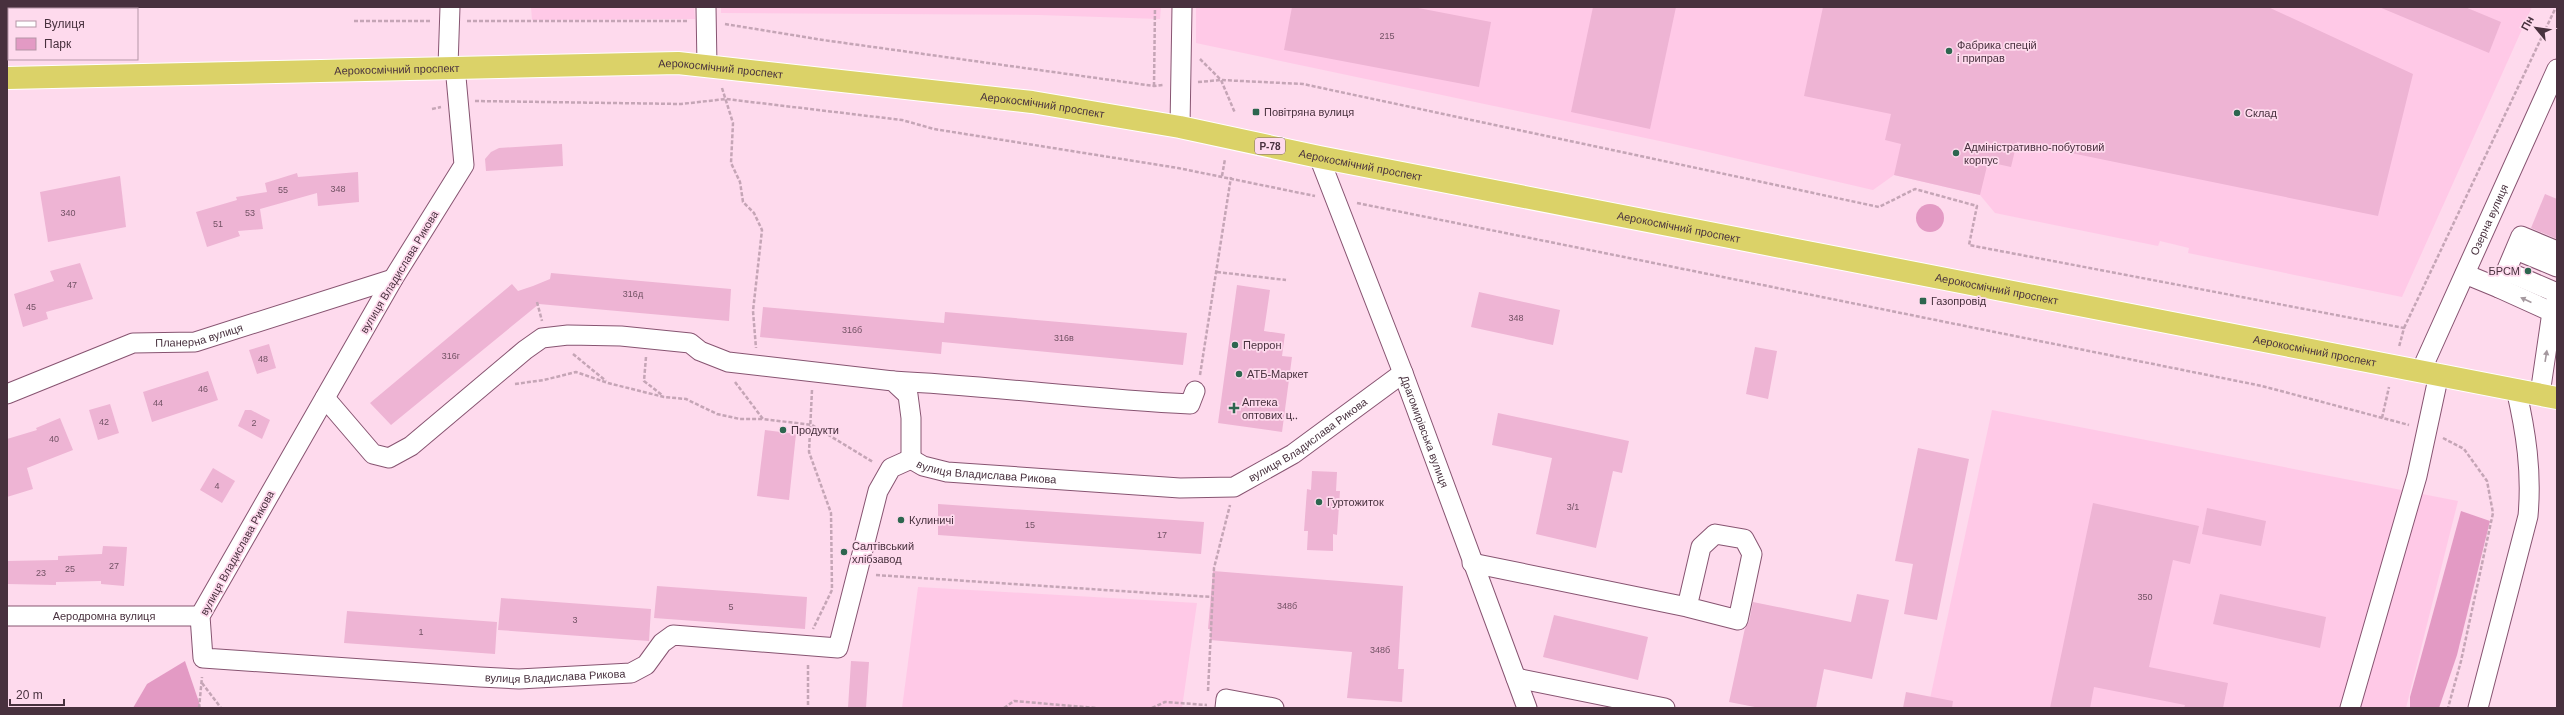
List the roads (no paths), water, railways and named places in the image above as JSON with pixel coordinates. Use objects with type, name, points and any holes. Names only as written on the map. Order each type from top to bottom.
[{"type":"highway","name":"Аерокосмічний проспект","points":[[7,78],[452,66],[678,63],[1032,102],[1180,127],[1319,157],[2548,396]]},
{"type":"street","points":[[1180,127],[1182,7]]},
{"type":"street","name":"вулиця Владислава Рикова","points":[[450,14],[452,66],[458,103],[464,165],[393,279],[200,616],[203,658],[519,679],[631,673],[646,665],[662,643],[673,635],[838,648],[878,491],[891,468],[911,459],[923,466],[947,472],[1180,488],[1234,487],[1293,454],[1403,373]]},
{"type":"street","points":[[706,14],[707,66]]},
{"type":"street","name":"Озерна вулиця","points":[[2350,708],[2417,476],[2428,430],[2430,372],[2465,274],[2557,69]]},
{"type":"street","name":"Драгомирівська вулиця","points":[[1319,157],[1403,373],[1472,563],[1527,708]]},
{"type":"street","points":[[2503,279],[2521,236],[2557,251]]},
{"type":"street","points":[[2516,250],[2557,267]]},
{"type":"street","points":[[2465,274],[2503,279],[2557,293]]},
{"type":"street","name":"Планерна вулиця","points":[[7,394],[133,343],[195,342],[393,279]]},
{"type":"street","points":[[2503,279],[2555,306],[2548,396]]},
{"type":"street","points":[[325,398],[373,454],[388,458],[411,446],[525,350],[542,338],[568,335],[621,336],[648,340],[690,343],[700,351],[728,362],[893,381],[934,383],[1094,399],[1190,404],[1195,392]]},
{"type":"street","points":[[893,381],[908,395],[911,418],[911,459]]},
{"type":"street","points":[[911,418],[919,396],[934,383]]},
{"type":"street","points":[[2478,708],[2528,516],[2531,485],[2528,453],[2516,389]]},
{"type":"street","points":[[1472,563],[1687,607],[1738,620],[1752,554],[1744,539],[1715,534],[1701,547],[1687,607]]},
{"type":"street","name":"Аеродромна вулиця","points":[[7,616],[200,616]]},
{"type":"street","points":[[1516,678],[1665,708]]},
{"type":"street","points":[[1216,707],[1226,699],[1274,708]]},
{"type":"place","name":"Фабрика спецій і приправ","points":[[1949,51]]},
{"type":"place","name":"Повітряна вулиця","points":[[1256,112]]},
{"type":"place","name":"Склад","points":[[2237,113]]},
{"type":"place","name":"Адміністративно-побутовий корпус","points":[[1956,153]]},
{"type":"place","name":"БРСМ","points":[[2528,271]]},
{"type":"place","name":"Газопровiд","points":[[1923,301]]},
{"type":"place","name":"Перрон","points":[[1235,345]]},
{"type":"place","name":"АТБ-Маркет","points":[[1239,374]]},
{"type":"place","name":"Аптека оптових ц‥","points":[[1234,408]]},
{"type":"place","name":"Продукти","points":[[783,430]]},
{"type":"place","name":"Гуртожиток","points":[[1319,502]]},
{"type":"place","name":"Кулиничі","points":[[901,520]]},
{"type":"place","name":"Салтівський хлібзавод","points":[[844,552]]}]
